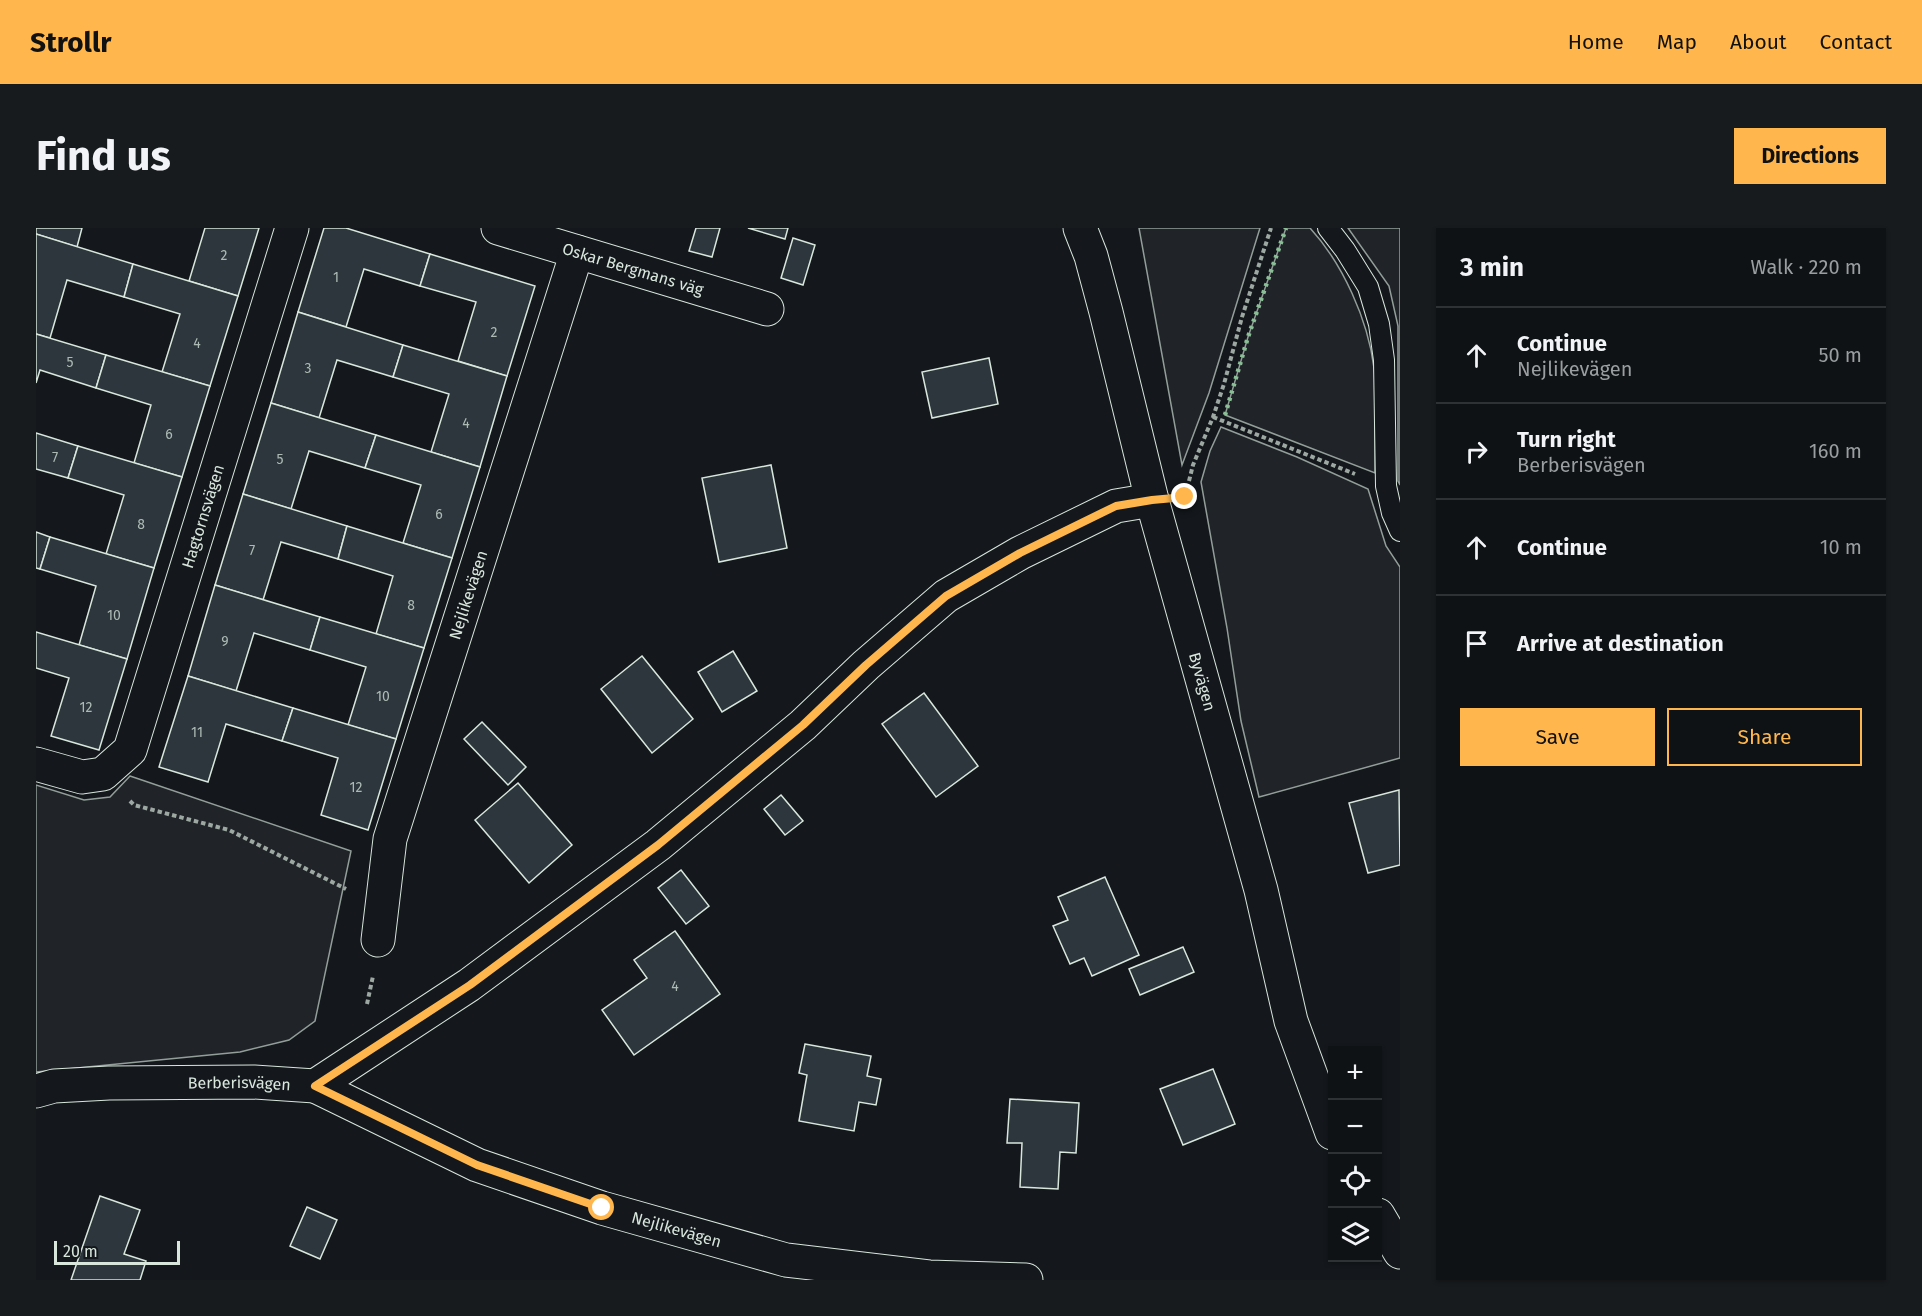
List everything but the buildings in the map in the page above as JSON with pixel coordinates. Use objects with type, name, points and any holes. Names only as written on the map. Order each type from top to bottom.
[{"type":"street","name":"Hagtornsvägen","points":[[93,776],[130,750],[292,228]]},
{"type":"street","name":"Oskar Bergmans väg","points":[[498,228],[766,309]]},
{"type":"street","name":"Byvägen","points":[[1080,228],[1091,256],[1152,500],[1261,890],[1291,1021],[1328,1122]]},
{"type":"street","name":"Nejlikevägen","points":[[378,940],[390,839],[577,252]]},
{"type":"street","name":"Berberisvägen","points":[[36,1090],[54,1086],[109,1083],[254,1082],[315,1086],[470,985],[658,845],[803,725],[866,665],[946,596],[1020,553],[1116,506],[1152,500]]},
{"type":"street","points":[[36,764],[93,776]]},
{"type":"street","name":"Nejlikevägen","points":[[315,1086],[477,1165],[602,1208],[786,1260],[929,1278],[1026,1280]]},
{"type":"street","points":[[1382,1223],[1400,1252]]},
{"type":"lane","points":[[1328,228],[1368,287],[1379,324],[1384,360],[1386,486],[1392,513],[1400,531]]},
{"type":"path","points":[[1152,500],[1185,497],[1193,465],[1224,384],[1242,317],[1271,228]]},
{"type":"path","points":[[1213,417],[1386,486]]},
{"type":"path","points":[[93,776],[134,805],[229,830],[382,907]]},
{"type":"shaded area","points":[[1139,228],[1260,228],[1209,393],[1182,465]]},
{"type":"shaded area","points":[[1286,228],[1310,228],[1333,258],[1360,312],[1375,372],[1375,473],[1225,415],[1248,337]]},
{"type":"shaded area","points":[[1348,228],[1400,228],[1400,485],[1398,481],[1398,326],[1389,286]]},
{"type":"shaded area","points":[[1221,427],[1297,457],[1368,489],[1386,546],[1400,567],[1400,758],[1259,797],[1241,721],[1201,482],[1210,451]]},
{"type":"shaded area","points":[[130,776],[351,851],[315,1021],[289,1040],[240,1052],[36,1072],[36,785],[84,800],[110,797]]},
{"type":"hedge","points":[[1225,415],[1248,337],[1286,228]]},
{"type":"route","points":[[602,1208],[477,1165],[315,1086],[470,985],[658,845],[803,725],[866,665],[946,596],[1020,553],[1116,506],[1185,497]]}]
